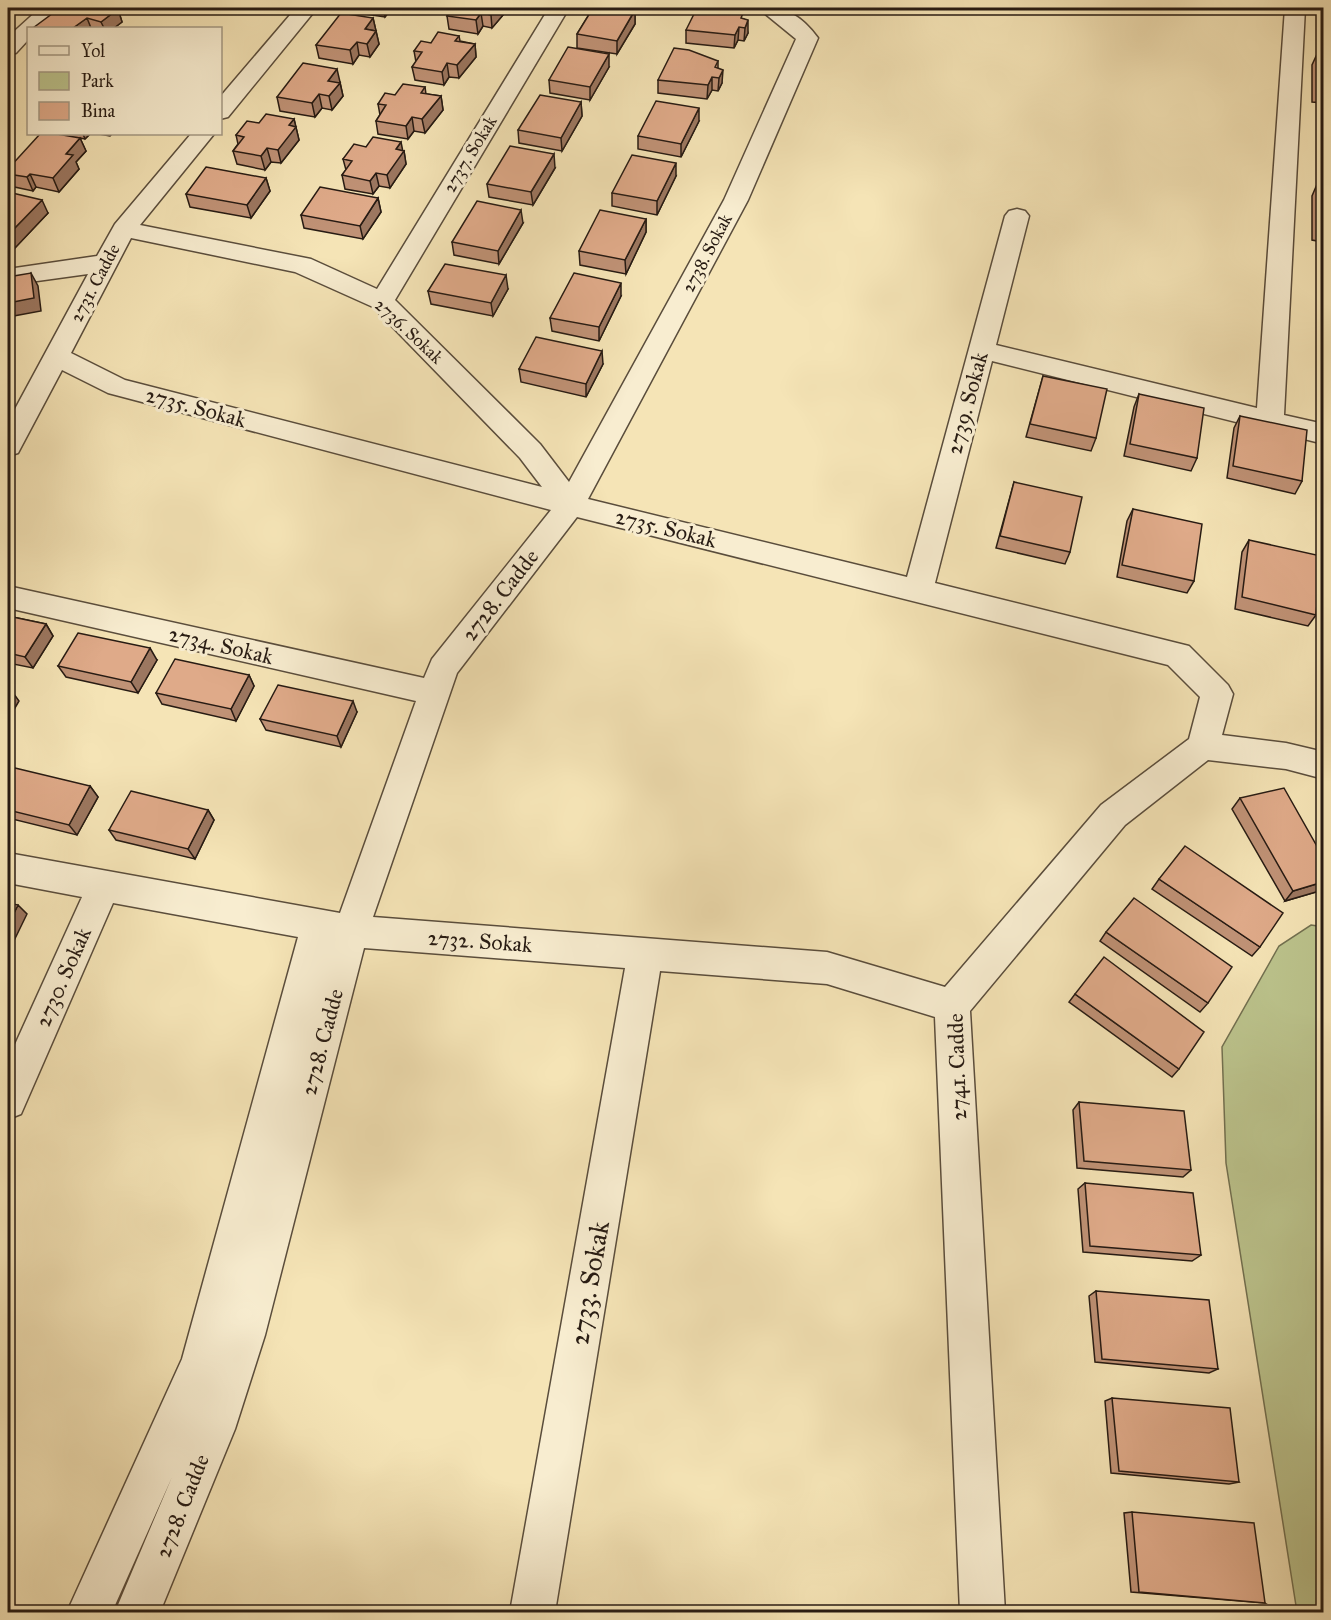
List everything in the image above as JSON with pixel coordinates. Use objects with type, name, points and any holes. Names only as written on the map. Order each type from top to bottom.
[{"type":"street","points":[[31,27],[52,8]]},
{"type":"street","points":[[222,110],[307,8]]},
{"type":"street","name":"2737. Sokak","points":[[382,301],[559,8]]},
{"type":"street","name":"2738. Sokak","points":[[571,504],[736,200],[807,38],[790,22],[768,8]]},
{"type":"street","points":[[1270,420],[1289,8]]},
{"type":"street","points":[[8,48],[27,31]]},
{"type":"street","name":"2731. Cadde","points":[[8,446],[124,229],[202,135]]},
{"type":"street","name":"2739. Sokak","points":[[918,590],[1017,216]]},
{"type":"street","name":"2736. Sokak","points":[[124,229],[302,265],[382,301],[530,451],[571,504]]},
{"type":"street","points":[[8,277],[105,263]]},
{"type":"street","points":[[981,350],[1323,434]]},
{"type":"street","name":"2735. Sokak","points":[[55,356],[117,387],[571,504],[1178,655],[1217,694],[1203,746]]},
{"type":"street","name":"2728. Cadde","points":[[89,1612],[202,1363],[335,928],[443,668],[571,504]]},
{"type":"street","name":"2734. Sokak","points":[[8,597],[434,693]]},
{"type":"street","points":[[1203,746],[1286,756],[1323,766]]},
{"type":"street","name":"2741. Cadde","points":[[983,1612],[952,1006],[1113,815],[1203,746]]},
{"type":"street","name":"2732. Sokak","points":[[8,868],[335,928],[827,968],[952,1006]]},
{"type":"street","name":"2730. Sokak","points":[[8,1101],[104,885]]},
{"type":"street","name":"2728. Cadde","points":[[138,1612],[214,1429],[244,1335],[335,928]]},
{"type":"street","name":"2733. Sokak","points":[[532,1612],[645,954]]},
{"type":"green space","points":[[1311,925],[1324,927],[1324,1612],[1297,1612],[1226,1163],[1222,1047],[1279,946]]},
{"type":"building","points":[[60,8],[118,9],[101,22],[87,18],[74,27],[34,27]]},
{"type":"building","points":[[453,8],[497,8],[491,15],[481,13],[476,20],[447,16]]},
{"type":"building","points":[[593,8],[635,10],[617,41],[577,34]]},
{"type":"building","points":[[697,8],[733,8],[744,11],[741,18],[748,20],[745,28],[739,27],[735,35],[686,30]]},
{"type":"building","points":[[341,13],[373,18],[365,29],[376,31],[367,44],[357,42],[350,50],[316,45]]},
{"type":"building","points":[[438,32],[459,36],[455,41],[475,44],[457,65],[447,63],[442,72],[412,67],[422,52],[414,51],[421,41],[431,43]]},
{"type":"building","points":[[568,47],[609,54],[590,87],[549,80]]},
{"type":"building","points":[[674,48],[689,50],[718,61],[715,67],[723,70],[719,78],[712,77],[708,85],[658,80]]},
{"type":"building","points":[[1318,52],[1323,52],[1323,89],[1318,88]]},
{"type":"building","points":[[303,63],[337,69],[328,81],[340,83],[329,96],[319,94],[312,103],[277,97]]},
{"type":"building","points":[[403,84],[425,87],[421,93],[441,96],[422,119],[412,117],[406,126],[376,121],[386,105],[378,104],[385,93],[395,95]]},
{"type":"building","points":[[540,95],[581,102],[561,138],[518,130]]},
{"type":"building","points":[[656,101],[699,108],[681,144],[638,136]]},
{"type":"building","points":[[266,114],[294,119],[289,125],[296,127],[278,150],[267,148],[261,156],[233,151],[244,137],[236,135],[247,121],[259,123]]},
{"type":"building","points":[[39,135],[80,138],[66,154],[73,155],[53,178],[30,174],[27,177],[8,174],[8,169]]},
{"type":"building","points":[[373,137],[401,142],[396,149],[404,151],[387,175],[376,173],[370,181],[342,175],[352,161],[343,159],[354,144],[366,147]]},
{"type":"building","points":[[510,146],[554,154],[531,192],[487,184]]},
{"type":"building","points":[[632,155],[676,163],[657,201],[612,193]]},
{"type":"building","points":[[206,167],[266,178],[247,205],[186,194]]},
{"type":"building","points":[[1318,182],[1323,183],[1323,228],[1318,227]]},
{"type":"building","points":[[320,187],[378,198],[360,226],[301,215]]},
{"type":"building","points":[[8,192],[42,200],[9,234],[8,234]]},
{"type":"building","points":[[477,201],[521,210],[498,251],[452,242]]},
{"type":"building","points":[[600,210],[646,219],[625,260],[579,251]]},
{"type":"building","points":[[445,264],[506,275],[491,303],[428,291]]},
{"type":"building","points":[[31,273],[34,298],[8,303],[8,277]]},
{"type":"building","points":[[574,273],[621,283],[599,327],[550,318]]},
{"type":"building","points":[[536,337],[602,351],[586,384],[519,369]]},
{"type":"building","points":[[1043,376],[1107,389],[1096,438],[1030,424]]},
{"type":"building","points":[[1139,394],[1204,408],[1197,458],[1130,444]]},
{"type":"building","points":[[1240,416],[1307,430],[1302,481],[1233,466]]},
{"type":"building","points":[[1014,482],[1082,497],[1070,552],[1000,536]]},
{"type":"building","points":[[1133,509],[1202,524],[1194,581],[1122,565]]},
{"type":"building","points":[[1249,540],[1321,556],[1316,615],[1242,597]]},
{"type":"building","points":[[8,616],[46,624],[25,657],[8,653]]},
{"type":"building","points":[[78,633],[150,648],[131,682],[58,666]]},
{"type":"building","points":[[175,659],[249,675],[231,709],[156,693]]},
{"type":"building","points":[[278,685],[353,701],[337,736],[260,719]]},
{"type":"building","points":[[15,768],[90,786],[69,825],[8,810],[8,780]]},
{"type":"building","points":[[1284,788],[1323,857],[1323,882],[1293,891],[1240,798]]},
{"type":"building","points":[[131,791],[208,810],[188,849],[109,830]]},
{"type":"building","points":[[1185,846],[1283,913],[1260,947],[1159,879]]},
{"type":"building","points":[[1134,898],[1232,967],[1208,1003],[1106,932]]},
{"type":"building","points":[[8,903],[18,905],[8,925]]},
{"type":"building","points":[[1104,957],[1204,1032],[1179,1069],[1075,994]]},
{"type":"building","points":[[1079,1102],[1184,1111],[1191,1170],[1084,1161]]},
{"type":"building","points":[[1085,1183],[1193,1193],[1201,1255],[1090,1246]]},
{"type":"building","points":[[1096,1291],[1209,1300],[1218,1369],[1102,1359]]},
{"type":"building","points":[[1112,1398],[1230,1408],[1239,1482],[1119,1471]]},
{"type":"building","points":[[1132,1512],[1254,1523],[1265,1603],[1139,1592]]}]
